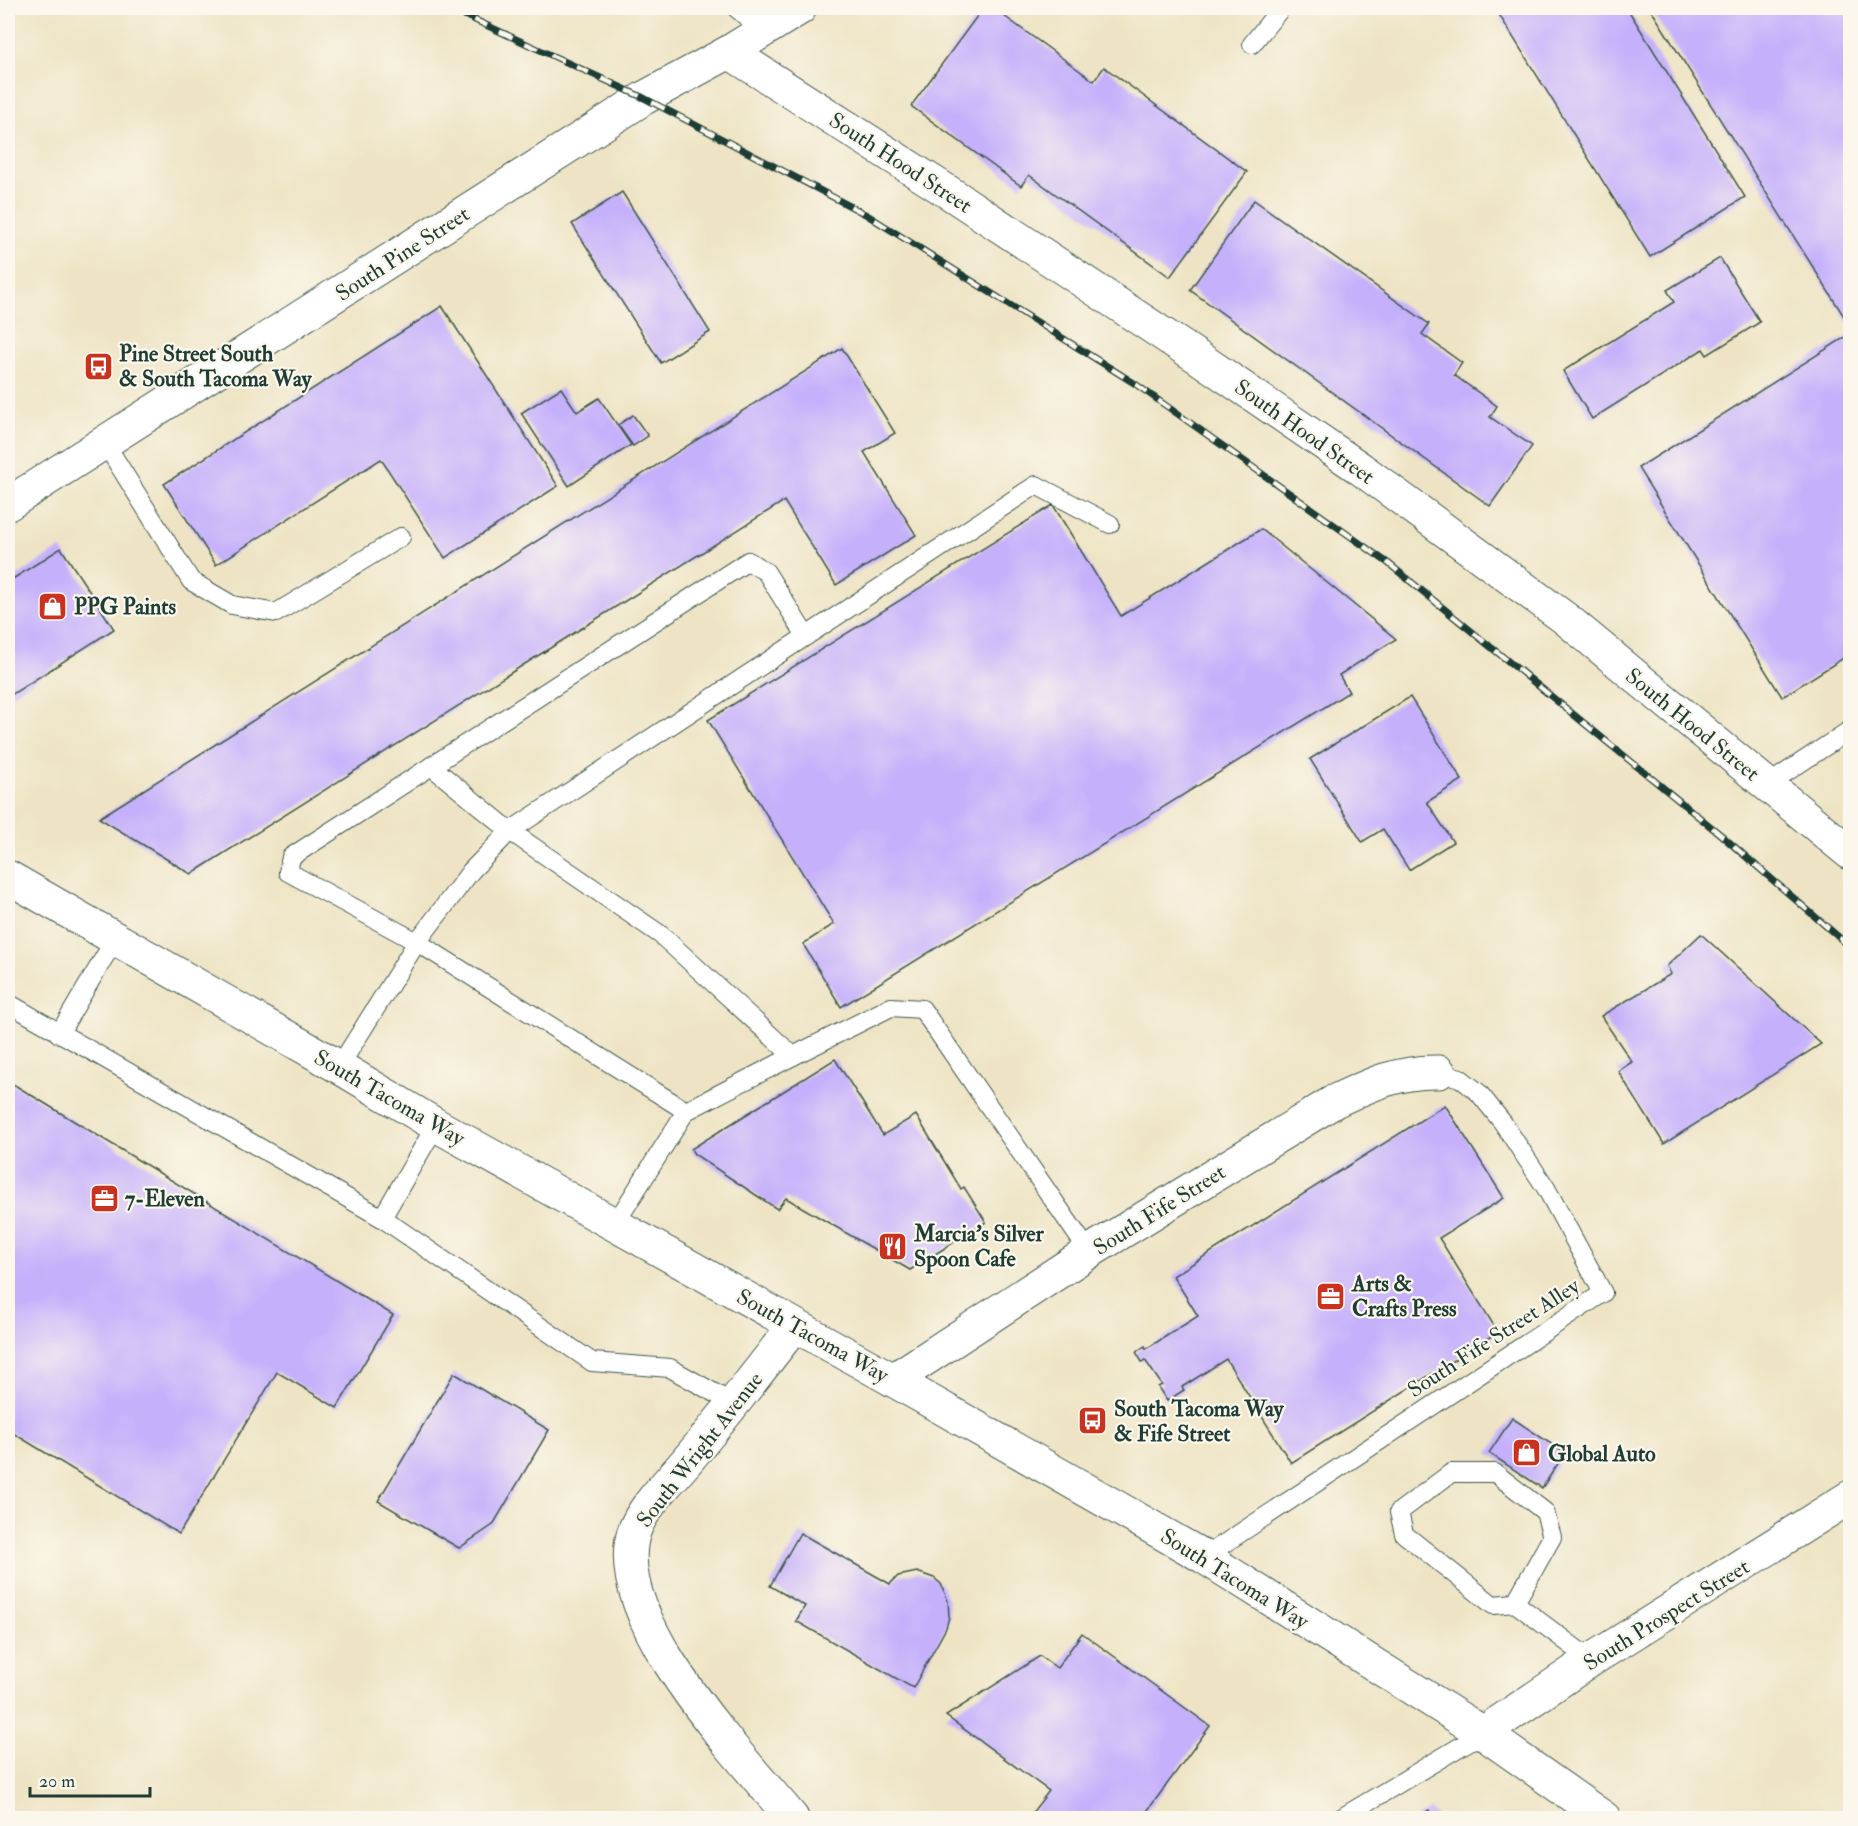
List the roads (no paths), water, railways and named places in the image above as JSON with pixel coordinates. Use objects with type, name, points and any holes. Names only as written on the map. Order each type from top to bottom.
[{"type":"street","name":"South Pine Street","points":[[8,504],[644,98],[729,52],[800,8]]},
{"type":"street","name":"South Hood Street","points":[[729,52],[956,197],[1199,358],[1361,469],[1566,619],[1851,853]]},
{"type":"street","name":"South Tacoma Way","points":[[8,878],[436,1125],[1204,1557],[1483,1733],[1604,1818]]},
{"type":"street","name":"South Fife Street","points":[[893,1380],[1089,1252],[1335,1101],[1392,1077],[1416,1071],[1439,1071]]},
{"type":"street","name":"South Wright Avenue","points":[[792,1818],[702,1709],[669,1664],[651,1633],[638,1599],[631,1572],[631,1546],[635,1528],[648,1509],[794,1326]]},
{"type":"street","name":"South Prospect Street","points":[[1483,1733],[1591,1660],[1851,1497]]},
{"type":"lane","points":[[736,8],[763,31]]},
{"type":"lane","points":[[1252,44],[1281,8]]},
{"type":"lane","points":[[105,443],[191,581],[232,605],[276,613],[400,537]]},
{"type":"lane","points":[[339,1067],[417,942],[471,871],[510,831],[1036,485],[1110,524]]},
{"type":"lane","points":[[686,1111],[417,942],[288,872],[291,857],[748,561],[765,572],[806,636]]},
{"type":"lane","points":[[1767,785],[1851,730]]},
{"type":"lane","points":[[431,766],[510,831],[661,934],[793,1056]]},
{"type":"lane","points":[[59,1034],[115,939]]},
{"type":"lane","points":[[8,1003],[382,1218],[592,1362],[670,1368],[734,1404]]},
{"type":"lane","points":[[615,1224],[686,1111],[891,1006],[922,1009],[1089,1252]]},
{"type":"lane","name":"South Fife Street Alley","points":[[1204,1557],[1604,1293],[1546,1188],[1503,1123],[1479,1093],[1460,1078],[1439,1071]]},
{"type":"lane","points":[[382,1218],[436,1125]]},
{"type":"lane","points":[[1515,1603],[1552,1537],[1545,1512],[1495,1473],[1451,1473],[1399,1512],[1404,1534],[1493,1605],[1515,1603],[1591,1660]]},
{"type":"lane","points":[[1341,1818],[1483,1733]]},
{"type":"railway","points":[[449,8],[644,98],[867,215],[1134,383],[1388,563],[1721,835],[1850,947]]},
{"type":"place","name":"Pine Street South & South Tacoma Way","points":[[98,366]]},
{"type":"place","name":"PPG Paints","points":[[53,606]]},
{"type":"place","name":"7-Eleven","points":[[104,1198]]},
{"type":"place","name":"Marcia's Silver Spoon Cafe","points":[[893,1246]]},
{"type":"place","name":"Arts & Crafts Press","points":[[1331,1296]]},
{"type":"place","name":"South Tacoma Way & Fife Street","points":[[1093,1421]]},
{"type":"place","name":"Global Auto","points":[[1527,1453]]}]
